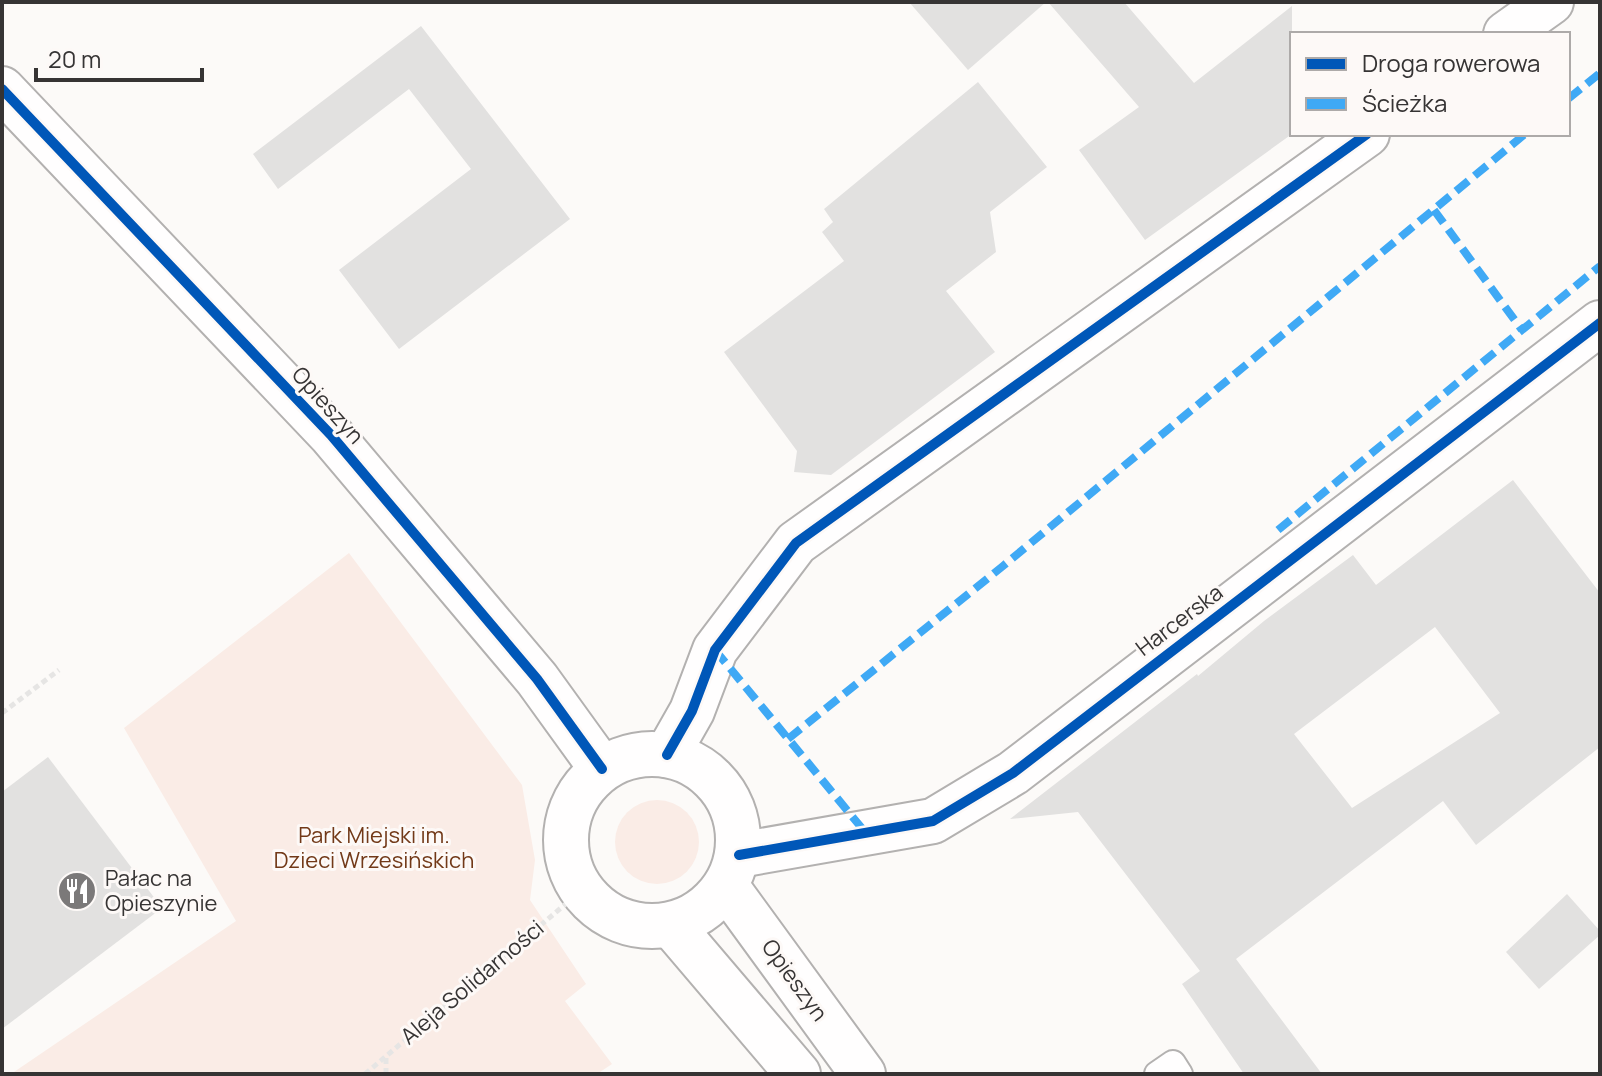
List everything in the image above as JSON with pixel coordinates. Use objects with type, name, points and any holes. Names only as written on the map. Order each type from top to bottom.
[{"type":"street","points":[[1509,32],[1551,2]]},
{"type":"street","name":"Opieszyn","points":[[2,89],[331,435],[537,679],[602,769]]},
{"type":"street","points":[[667,755],[692,711],[715,650],[796,543],[1364,136]]},
{"type":"street","name":"Harcerska","points":[[732,871],[933,821],[1013,773],[1600,323]]},
{"type":"street","points":[[634,755],[667,755],[699,767],[724,790],[738,821],[732,871],[703,911],[672,926],[638,927],[605,915],[581,891],[567,859],[566,826],[578,794],[602,769],[634,755]]},
{"type":"street","name":"Opieszyn","points":[[732,871],[863,1074]]},
{"type":"street","points":[[672,926],[798,1074]]},
{"type":"lane","points":[[1157,1074],[1173,1063],[1180,1074]]},
{"type":"path","points":[[2,713],[59,670]]},
{"type":"path","points":[[386,1055],[386,1074]]},
{"type":"green space","name":"Park Miejski im. Dzieci Wrzesińskich","points":[[349,553],[522,785],[535,860],[530,900],[586,984],[565,1001],[612,1064],[597,1074],[11,1074],[236,921],[124,728]]},
{"type":"green space","points":[[657,800],[680,807],[692,819],[699,842],[692,865],[680,877],[657,884],[634,877],[622,865],[615,842],[622,819],[634,807]]},
{"type":"building","points":[[909,2],[1046,2],[968,70]]},
{"type":"building","points":[[1048,2],[1124,2],[1194,83],[1292,6],[1290,135],[1145,240],[1079,150],[1139,107]]},
{"type":"building","points":[[421,26],[570,219],[399,349],[339,270],[471,169],[409,89],[278,189],[253,154]]},
{"type":"building","points":[[978,82],[1047,167],[990,212],[996,252],[946,291],[995,352],[831,475],[794,472],[797,451],[724,352],[844,261],[822,232],[833,222],[824,209]]},
{"type":"building","points":[[1513,480],[1600,593],[1600,747],[1476,845],[1443,801],[1236,959],[1322,1074],[1244,1074],[1182,984],[1200,971],[1078,812],[1010,819],[1353,555],[1376,585]],"holes":[[[1435,627],[1500,713],[1352,808],[1294,734]]]},
{"type":"building","name":"Pałac na Opieszynie","points":[[48,757],[162,908],[2,1029],[2,792]]},
{"type":"building","points":[[1567,894],[1600,931],[1600,935],[1539,989],[1506,952]]},
{"type":"marked path","points":[[1570,97],[1600,73]]},
{"type":"marked path","points":[[788,739],[1003,566],[1523,136]]},
{"type":"marked path","points":[[1434,210],[1522,330]]},
{"type":"marked path","points":[[1278,530],[1600,266]]},
{"type":"marked path","points":[[715,650],[865,832]]},
{"type":"cycle path","points":[[2,89],[331,435],[537,679],[602,769]]},
{"type":"cycle path","points":[[667,755],[692,711],[715,650],[796,543],[1364,136]]},
{"type":"cycle path","points":[[739,855],[933,821],[1013,773],[1600,323]]},
{"type":"place","name":"Pałac na Opieszynie","points":[[77,891]]}]
